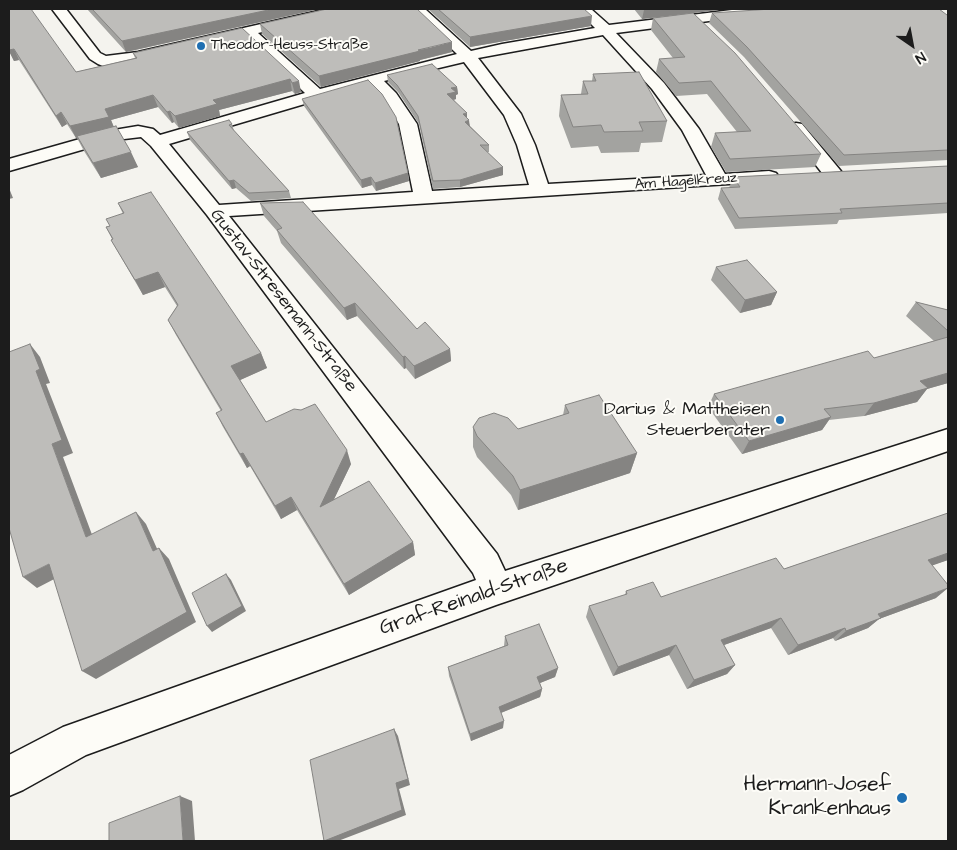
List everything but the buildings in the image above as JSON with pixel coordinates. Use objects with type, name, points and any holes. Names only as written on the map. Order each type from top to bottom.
[{"type":"street","points":[[59,9],[95,56],[103,61],[138,57],[344,9]]},
{"type":"street","points":[[274,9],[288,21]]},
{"type":"street","points":[[417,9],[467,55],[512,114],[526,145],[540,190]]},
{"type":"street","points":[[583,9],[606,30],[658,86],[690,129],[719,180]]},
{"type":"street","points":[[157,142],[316,94],[467,55],[606,30],[738,11],[810,9]]},
{"type":"street","points":[[694,18],[706,30]]},
{"type":"street","points":[[247,31],[316,94]]},
{"type":"street","points":[[372,79],[390,97],[408,124],[424,196]]},
{"type":"street","name":"Am Hagelkreuz","points":[[214,211],[424,196],[842,173],[785,115]]},
{"type":"street","name":"Gustav-Stresemann-Straße","points":[[9,165],[114,135],[138,131],[147,133],[157,142],[214,211],[486,564],[496,589]]},
{"type":"street","name":"Graf-Reinald-Straße","points":[[9,776],[76,740],[496,589],[948,440]]},
{"type":"place","name":"Theodor-Heuss-Straße","points":[[201,46]]},
{"type":"place","name":"Darius & Mattheisen Steuerberater","points":[[780,420]]},
{"type":"place","name":"Hermann-Josef Krankenhaus","points":[[902,798]]}]
